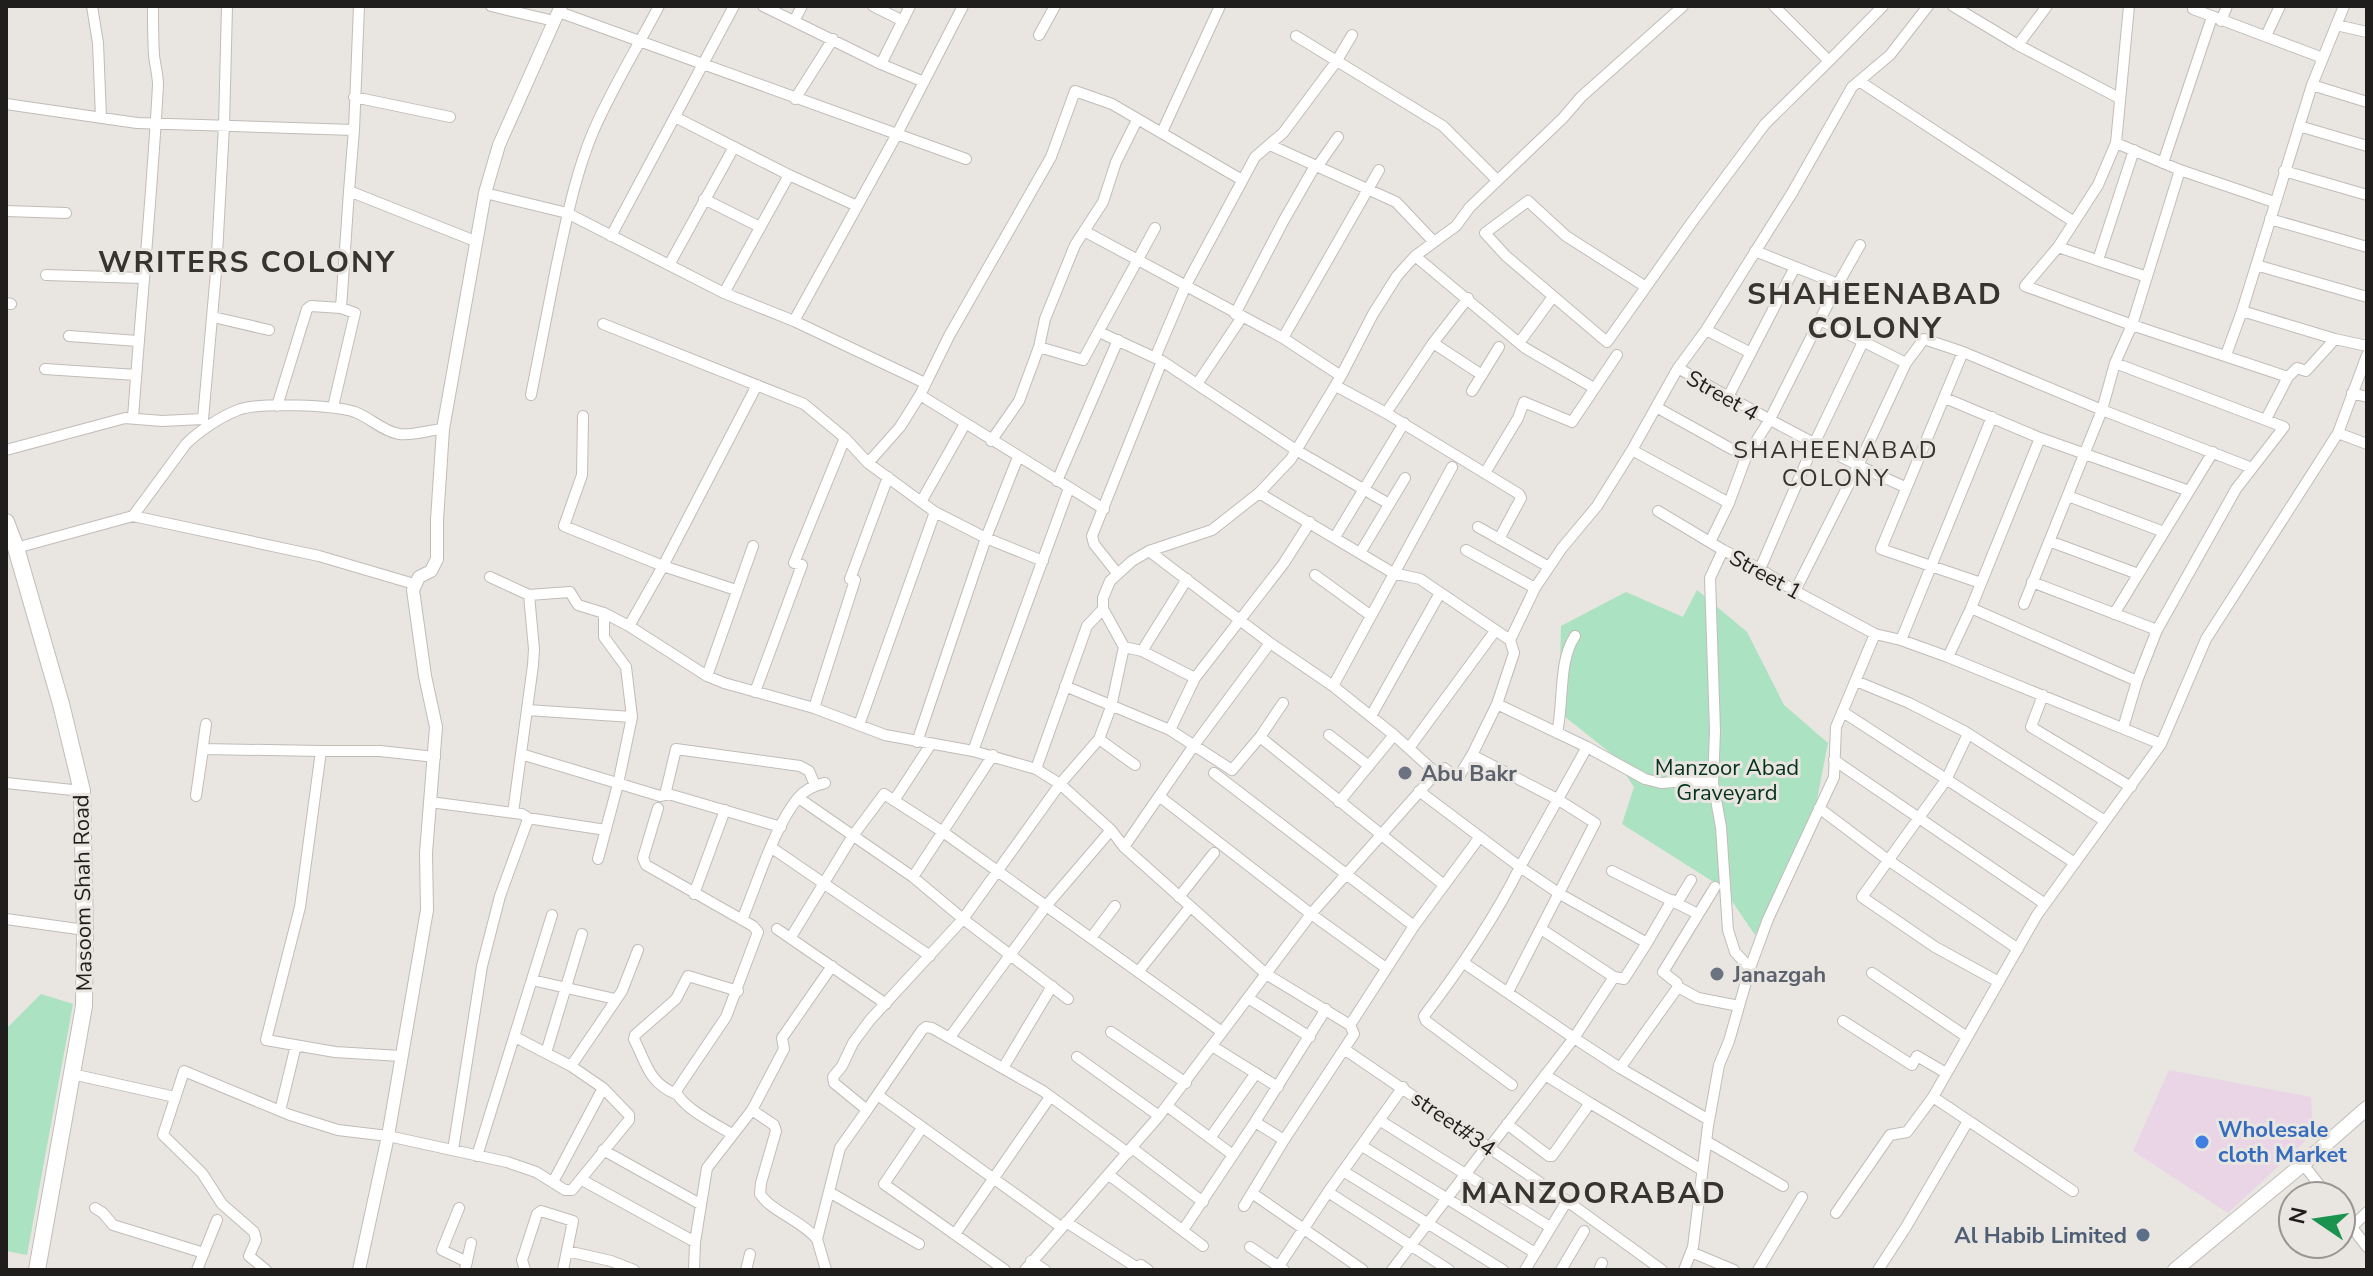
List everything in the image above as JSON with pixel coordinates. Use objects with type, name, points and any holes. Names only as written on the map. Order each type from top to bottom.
[{"type":"main road","name":"Masoom Shah Road","points":[[6,522],[61,704],[82,791],[84,1006],[37,1270]]},
{"type":"main road","points":[[2175,1270],[2367,1108]]},
{"type":"street","points":[[92,6],[98,43],[101,118]]},
{"type":"street","points":[[133,418],[155,155],[158,81],[153,6]]},
{"type":"street","points":[[6,450],[125,418],[162,421],[203,419],[213,317],[227,6]]},
{"type":"street","points":[[341,308],[359,6]]},
{"type":"street","points":[[491,6],[558,13],[966,159]]},
{"type":"street","points":[[531,395],[567,213],[593,133],[618,77],[659,6]]},
{"type":"street","points":[[611,236],[734,6]]},
{"type":"street","points":[[763,6],[924,82]]},
{"type":"street","points":[[794,21],[802,6]]},
{"type":"street","points":[[873,6],[903,21]]},
{"type":"street","points":[[881,64],[910,6]]},
{"type":"street","points":[[794,321],[963,6]]},
{"type":"street","points":[[1039,35],[1055,6]]},
{"type":"street","points":[[1162,132],[1220,6]]},
{"type":"street","points":[[867,1110],[834,1083],[833,1077],[853,1043],[870,1020],[963,919],[1060,784],[1099,739],[1111,707],[1124,647],[1103,609],[1103,598],[1110,581],[1149,551],[1212,530],[1259,493],[1291,459],[1339,381],[1373,314],[1397,276],[1415,256],[1456,226],[1470,207],[1581,97],[1683,6]]},
{"type":"street","points":[[1774,6],[1829,61]]},
{"type":"street","points":[[1646,287],[1566,236],[1528,201],[1485,233],[1552,298],[1607,342],[1765,124],[1883,6]]},
{"type":"street","points":[[1510,640],[1535,588],[1562,548],[1597,506],[1678,368],[1706,330],[1825,137],[1852,87],[1890,55],[1928,6]]},
{"type":"street","points":[[1953,6],[2018,45],[2119,98]]},
{"type":"street","points":[[2018,45],[2047,6]]},
{"type":"street","points":[[2129,6],[2116,143],[2098,185],[2058,247],[2025,286],[2288,377]]},
{"type":"street","points":[[2163,163],[2217,19],[2227,6]]},
{"type":"street","points":[[2266,36],[2280,6]]},
{"type":"street","points":[[2226,355],[2312,85],[2344,6]]},
{"type":"street","points":[[2193,9],[2323,58]]},
{"type":"street","points":[[359,1270],[388,1136],[427,910],[426,853],[436,727],[415,613],[414,584],[419,577],[431,571],[437,559],[443,429],[485,193],[499,145],[558,13]]},
{"type":"street","points":[[2336,25],[2367,32]]},
{"type":"street","points":[[1117,573],[1092,540],[1186,285],[1258,153],[1283,133],[1336,62],[1352,35]]},
{"type":"street","points":[[1296,36],[1443,126],[1497,180]]},
{"type":"street","points":[[795,99],[833,39]]},
{"type":"street","points":[[1859,81],[2074,222]]},
{"type":"street","points":[[2312,85],[2367,102]]},
{"type":"street","points":[[868,463],[900,427],[920,395],[949,336],[1051,157],[1075,91],[1112,104],[1242,180]]},
{"type":"street","points":[[354,97],[450,117]]},
{"type":"street","points":[[6,104],[137,123],[354,130]]},
{"type":"street","points":[[675,117],[857,206]]},
{"type":"street","points":[[991,441],[1019,401],[1039,347],[1045,319],[1075,245],[1103,202],[1116,162],[1137,120]]},
{"type":"street","points":[[2299,126],[2367,146]]},
{"type":"street","points":[[1197,384],[1239,316],[1284,220],[1316,166],[1338,137]]},
{"type":"street","points":[[2116,143],[2180,170],[2274,202]]},
{"type":"street","points":[[1270,145],[1404,208],[1434,242]]},
{"type":"street","points":[[669,265],[734,147]]},
{"type":"street","points":[[2098,260],[2134,150]]},
{"type":"street","points":[[1283,338],[1379,170]]},
{"type":"street","points":[[2024,604],[2102,410],[2180,170]]},
{"type":"street","points":[[2284,171],[2367,195]]},
{"type":"street","points":[[724,293],[789,175]]},
{"type":"street","points":[[349,191],[475,241]]},
{"type":"street","points":[[485,193],[567,213],[724,293],[794,321],[925,383]]},
{"type":"street","points":[[704,199],[760,227]]},
{"type":"street","points":[[6,211],[66,213]]},
{"type":"street","points":[[2270,219],[2367,247]]},
{"type":"street","points":[[1039,347],[1083,360],[1155,228]]},
{"type":"street","points":[[1084,231],[1283,338],[1386,413],[1521,495],[1499,539]]},
{"type":"street","points":[[1710,542],[1746,457],[1769,421],[1860,245]]},
{"type":"street","points":[[2058,247],[2147,277]]},
{"type":"street","points":[[1755,251],[1838,284]]},
{"type":"street","points":[[1415,256],[1519,343],[1594,388]]},
{"type":"street","points":[[2256,265],[2367,297]]},
{"type":"street","points":[[1728,397],[1795,267]]},
{"type":"street","points":[[46,275],[143,278]]},
{"type":"street","points":[[1386,413],[1468,298]]},
{"type":"street","points":[[1519,343],[1552,298]]},
{"type":"street","points":[[277,406],[309,307],[341,308],[355,313],[333,407]]},
{"type":"street","points":[[2242,311],[2367,346]]},
{"type":"street","points":[[213,317],[269,330]]},
{"type":"street","points":[[1820,320],[1906,363]]},
{"type":"street","points":[[603,324],[804,404],[845,438],[868,463],[935,512],[986,538],[1043,561]]},
{"type":"street","points":[[1706,330],[1751,353]]},
{"type":"street","points":[[1099,332],[1159,360],[1296,450],[1389,504]]},
{"type":"street","points":[[69,336],[138,341]]},
{"type":"street","points":[[1795,591],[1906,363],[1924,339],[2252,468]]},
{"type":"street","points":[[2266,419],[2288,377],[2297,368],[2306,371],[2335,339]]},
{"type":"street","points":[[1057,481],[1118,340]]},
{"type":"street","points":[[1760,569],[1814,444],[1863,342]]},
{"type":"street","points":[[1433,343],[1482,375]]},
{"type":"street","points":[[1472,391],[1499,347]]},
{"type":"street","points":[[1963,352],[1881,549],[1981,583]]},
{"type":"street","points":[[1485,473],[1518,418],[1524,402],[1572,422],[1617,355]]},
{"type":"street","points":[[1836,1213],[1890,1135],[1907,1132],[1933,1097],[2045,904],[2161,744],[2206,639],[2338,433],[2367,355]]},
{"type":"street","points":[[2115,363],[2284,427],[2236,489],[2157,630],[2123,728]]},
{"type":"street","name":"Street 4","points":[[1678,368],[1769,421],[1905,487]]},
{"type":"street","points":[[45,369],[136,375]]},
{"type":"street","points":[[629,626],[757,385]]},
{"type":"street","points":[[2352,393],[2367,397]]},
{"type":"street","points":[[920,395],[1104,509]]},
{"type":"street","points":[[1945,398],[2084,455],[2189,491]]},
{"type":"street","points":[[133,516],[186,444],[236,410],[254,406],[333,407],[357,413],[398,434],[443,429]]},
{"type":"street","points":[[1656,407],[1746,457]]},
{"type":"street","points":[[583,416],[582,475],[564,526],[663,566],[736,590]]},
{"type":"street","points":[[1901,640],[1992,417]]},
{"type":"street","points":[[1335,537],[1404,423]]},
{"type":"street","points":[[921,502],[965,424]]},
{"type":"street","points":[[2338,433],[2367,444]]},
{"type":"street","points":[[755,692],[802,565],[794,563],[845,438]]},
{"type":"street","points":[[1948,657],[2040,438]]},
{"type":"street","points":[[1632,450],[1729,503]]},
{"type":"street","points":[[2114,614],[2213,452]]},
{"type":"street","points":[[917,742],[986,538],[1018,457]]},
{"type":"street","points":[[1333,686],[1452,467]]},
{"type":"street","points":[[814,708],[855,580],[850,579],[888,477]]},
{"type":"street","points":[[1360,553],[1405,478]]},
{"type":"street","points":[[973,751],[1069,488]]},
{"type":"street","points":[[1045,1270],[1028,1266],[1186,1083],[1311,914],[1436,773],[1444,768],[1459,776],[1497,704],[1514,653],[1510,640],[1420,579],[1393,573],[1259,493]]},
{"type":"street","points":[[2068,496],[2164,532]]},
{"type":"street","name":"Street 1","points":[[1658,511],[1875,634],[1948,657],[2161,744]]},
{"type":"street","points":[[859,725],[935,512]]},
{"type":"street","points":[[16,548],[133,516],[319,556],[414,584]]},
{"type":"street","points":[[1170,730],[1195,678],[1284,563],[1310,522]]},
{"type":"street","points":[[1478,527],[1549,567]]},
{"type":"street","points":[[2049,541],[2138,574]]},
{"type":"street","points":[[707,676],[753,546]]},
{"type":"street","points":[[1466,550],[1535,588]]},
{"type":"street","points":[[1723,550],[1710,578],[1715,731],[1713,783],[1721,827],[1728,930],[1735,952],[1750,968]]},
{"type":"street","points":[[1149,551],[1270,643],[1333,686],[1436,773]]},
{"type":"street","points":[[1315,575],[1370,615]]},
{"type":"street","points":[[490,577],[529,595],[570,592],[578,605],[604,613],[629,626],[707,676],[724,683],[814,708],[885,735],[993,755],[1036,769],[1060,784],[1111,830],[1124,847],[1266,974],[1350,1025],[1354,1034],[1244,1206]]},
{"type":"street","points":[[1142,651],[1187,579]]},
{"type":"street","points":[[2032,582],[2157,630]]},
{"type":"street","points":[[1371,716],[1440,593]]},
{"type":"street","points":[[513,813],[534,649],[529,595]]},
{"type":"street","points":[[1971,608],[2137,681]]},
{"type":"street","points":[[1036,769],[1087,626],[1103,609]]},
{"type":"street","points":[[598,859],[632,717],[626,667],[604,637],[604,613]]},
{"type":"street","points":[[1409,748],[1495,631]]},
{"type":"street","points":[[1684,1270],[1691,1252],[1719,1065],[1768,919],[1834,777],[1836,727],[1875,634]]},
{"type":"street","points":[[1557,733],[1567,650],[1575,636]]},
{"type":"street","points":[[1124,847],[1270,643]]},
{"type":"street","points":[[1124,647],[1142,651],[1195,678]]},
{"type":"street","points":[[1856,681],[1909,703],[1968,734],[2105,821]]},
{"type":"street","points":[[1065,686],[1170,730],[1232,770],[1283,703]]},
{"type":"street","points":[[2043,695],[2031,727],[2131,787]]},
{"type":"street","points":[[1497,704],[1645,779],[1661,783],[1713,783]]},
{"type":"street","points":[[527,710],[632,717]]},
{"type":"street","points":[[1843,712],[2075,863]]},
{"type":"street","points":[[206,724],[196,796],[203,749],[380,751],[435,757]]},
{"type":"street","points":[[1968,734],[1946,780],[1862,897],[1935,947],[1999,982]]},
{"type":"street","points":[[1329,735],[1369,766]]},
{"type":"street","points":[[1339,802],[1394,735]]},
{"type":"street","points":[[1260,737],[1444,885]]},
{"type":"street","points":[[1099,739],[1135,765]]},
{"type":"street","points":[[895,799],[931,744]]},
{"type":"street","points":[[1512,1085],[1424,1016],[1464,963],[1501,904],[1587,747]]},
{"type":"street","points":[[665,793],[676,749],[800,766],[820,784],[799,797],[781,827],[742,920]]},
{"type":"street","points":[[321,751],[300,907],[266,1040],[335,1052],[401,1056]]},
{"type":"street","points":[[521,754],[660,796],[665,793],[781,827]]},
{"type":"street","points":[[913,877],[993,755]]},
{"type":"street","points":[[1472,755],[1557,799],[1595,823],[1508,992]]},
{"type":"street","points":[[1834,760],[2045,904]]},
{"type":"street","points":[[1214,773],[1414,926]]},
{"type":"street","points":[[6,783],[82,791]]},
{"type":"street","points":[[1419,791],[1479,838],[1560,894],[1647,943]]},
{"type":"street","points":[[791,937],[852,837],[884,794],[943,832],[1222,1032]]},
{"type":"street","points":[[1159,796],[1386,968]]},
{"type":"street","points":[[800,799],[913,877],[1068,999]]},
{"type":"street","points":[[430,802],[522,814],[530,819],[606,830]]},
{"type":"street","points":[[658,808],[643,861],[646,865],[753,926],[758,932],[726,1017],[676,1094]]},
{"type":"street","points":[[1819,808],[1888,860],[2018,949]]},
{"type":"street","points":[[694,894],[725,810]]},
{"type":"street","points":[[453,1150],[482,966],[500,896],[530,819]]},
{"type":"street","points":[[950,1037],[1046,906],[1111,830]]},
{"type":"street","points":[[1350,1025],[1414,926],[1479,838]]},
{"type":"street","points":[[772,848],[930,956]]},
{"type":"street","points":[[1179,897],[1214,853]]},
{"type":"street","points":[[1612,871],[1698,914]]},
{"type":"street","points":[[1541,929],[1614,977],[1624,979],[1691,880]]},
{"type":"street","points":[[1715,887],[1663,972],[1678,987],[1698,998],[1739,1006]]},
{"type":"street","points":[[1091,938],[1115,906]]},
{"type":"street","points":[[1138,972],[1190,907]]},
{"type":"street","points":[[477,1156],[552,915]]},
{"type":"street","points":[[6,919],[85,930]]},
{"type":"street","points":[[777,929],[886,1004]]},
{"type":"street","points":[[546,1053],[582,934]]},
{"type":"street","points":[[571,1066],[622,991],[638,950]]},
{"type":"street","points":[[1464,963],[1620,1068],[1709,1120]]},
{"type":"street","points":[[694,1270],[695,1242],[707,1168],[752,1110],[784,1049],[782,1038],[832,966]]},
{"type":"street","points":[[1872,973],[1967,1037]]},
{"type":"street","points":[[732,1134],[698,1113],[676,1094],[657,1085],[634,1037],[676,999],[688,976],[738,991]]},
{"type":"street","points":[[1392,1270],[1574,1038],[1614,977]]},
{"type":"street","points":[[532,980],[615,999]]},
{"type":"street","points":[[1003,1068],[1052,986]]},
{"type":"street","points":[[1620,1068],[1678,987]]},
{"type":"street","points":[[1248,998],[1310,1037]]},
{"type":"street","points":[[1183,1230],[1326,1009]]},
{"type":"street","points":[[1843,1021],[1912,1065],[1917,1056],[1946,1073]]},
{"type":"street","points":[[817,1239],[842,1145],[926,1027],[950,1037],[1050,1097],[1203,1202]]},
{"type":"street","points":[[1111,1032],[1186,1083]]},
{"type":"street","points":[[266,1270],[249,1256],[256,1240],[254,1232],[222,1204],[202,1173],[163,1135],[184,1071],[280,1111],[338,1130],[388,1136],[507,1162],[572,1190],[630,1118],[603,1088],[571,1066],[515,1037]]},
{"type":"street","points":[[280,1111],[296,1045]]},
{"type":"street","points":[[1212,1046],[1278,1087]]},
{"type":"street","name":"street#34","points":[[1344,1049],[1403,1087],[1662,1270]]},
{"type":"street","points":[[1077,1057],[1159,1116]]},
{"type":"street","points":[[1210,1138],[1256,1073]]},
{"type":"street","points":[[72,1074],[175,1097]]},
{"type":"street","points":[[1545,1075],[1702,1170]]},
{"type":"street","points":[[1250,1247],[1282,1268],[1328,1192],[1403,1087]]},
{"type":"street","points":[[553,1182],[603,1088]]},
{"type":"street","points":[[879,1096],[993,1179],[1063,1225],[1136,1267],[1141,1265],[1148,1270]]},
{"type":"street","points":[[955,1234],[1050,1097]]},
{"type":"street","points":[[1933,1097],[2073,1191]]},
{"type":"street","points":[[1507,1124],[1552,1156],[1590,1103]]},
{"type":"street","points":[[1167,1106],[1233,1155]]},
{"type":"street","points":[[752,1110],[774,1125],[776,1131],[760,1194],[766,1202],[807,1227],[817,1239],[826,1270]]},
{"type":"street","points":[[1379,1120],[1550,1227]]},
{"type":"street","points":[[1878,1270],[1968,1121]]},
{"type":"street","points":[[1255,1122],[1284,1140]]},
{"type":"street","points":[[922,1128],[884,1184],[1005,1270]]},
{"type":"street","points":[[1706,1141],[1783,1186]]},
{"type":"street","points":[[1362,1146],[1535,1253]]},
{"type":"street","points":[[603,1150],[700,1204]]},
{"type":"street","points":[[2303,1164],[2316,1180]]},
{"type":"street","points":[[1343,1171],[1503,1270]]},
{"type":"street","points":[[1109,1175],[1203,1246]]},
{"type":"street","points":[[582,1180],[695,1242]]},
{"type":"street","points":[[1328,1192],[1449,1270]]},
{"type":"street","points":[[831,1193],[919,1244]]},
{"type":"street","points":[[1252,1193],[1363,1270]]},
{"type":"street","points":[[1758,1270],[1802,1197]]},
{"type":"street","points":[[1525,1270],[1567,1201]]},
{"type":"street","points":[[95,1208],[113,1225],[204,1253]]},
{"type":"street","points":[[459,1208],[442,1250],[466,1266],[471,1243]]},
{"type":"street","points":[[525,1270],[522,1260],[537,1214],[541,1211],[573,1221],[563,1270]]},
{"type":"street","points":[[197,1270],[217,1220]]},
{"type":"street","points":[[1561,1270],[1584,1231]]},
{"type":"street","points":[[567,1251],[634,1270]]},
{"type":"street","points":[[1691,1252],[1734,1270]]},
{"type":"street","points":[[746,1270],[750,1254]]},
{"type":"shaded area","points":[[2169,1070],[2311,1097],[2313,1134],[2228,1213],[2133,1151]]},
{"type":"green space","name":"Manzoor Abad Graveyard","points":[[1697,590],[1747,632],[1784,705],[1828,743],[1808,846],[1755,935],[1723,888],[1622,824],[1634,787],[1613,755],[1559,712],[1561,626],[1626,592],[1683,617]]},
{"type":"green space","points":[[41,994],[73,1004],[27,1255],[6,1251],[6,1029]]},
{"type":"place","name":"Abu Bakr","points":[[1405,773]]},
{"type":"place","name":"Janazgah","points":[[1717,974]]},
{"type":"place","name":"Wholesale cloth Market","points":[[2202,1142]]},
{"type":"place","name":"Al Habib Limited","points":[[2143,1235]]},
{"type":"district","name":"WRITERS COLONY","points":[[247,262]]},
{"type":"district","name":"SHAHEENABAD COLONY","points":[[1875,311]]},
{"type":"district","name":"SHAHEENABAD COLONY","points":[[1836,464]]},
{"type":"district","name":"MANZOORABAD","points":[[1594,1193]]}]
